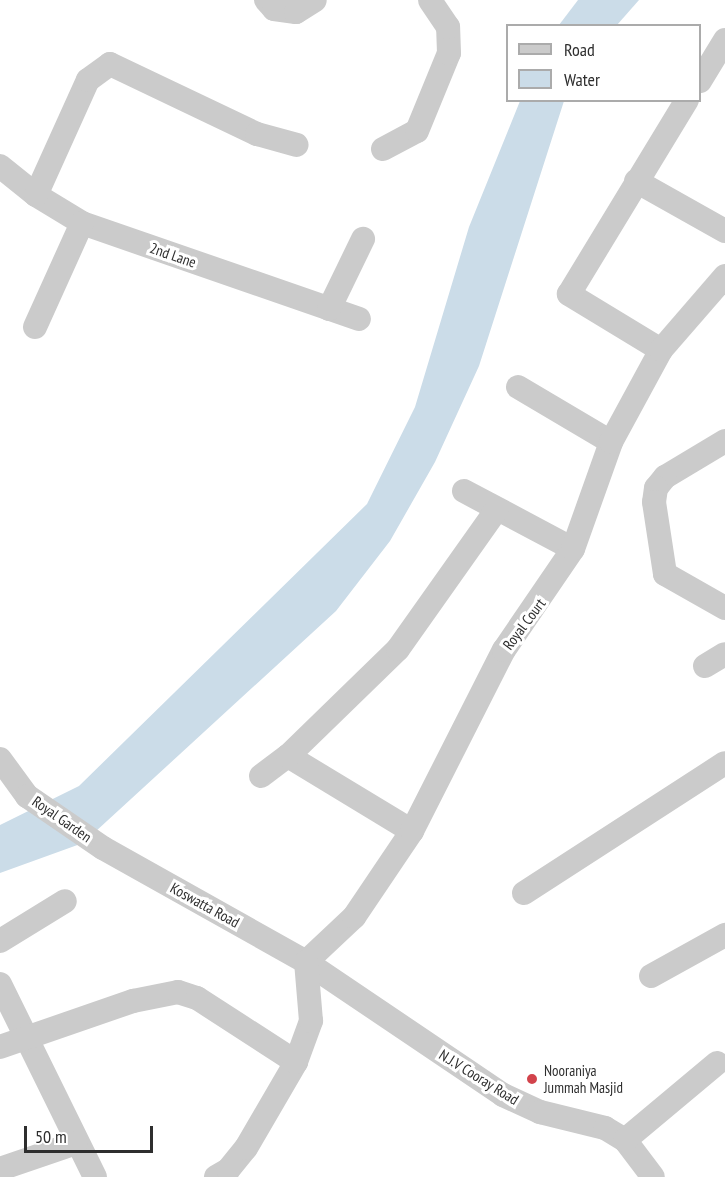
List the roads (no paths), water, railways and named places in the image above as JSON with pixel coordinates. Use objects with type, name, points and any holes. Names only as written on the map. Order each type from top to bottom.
[{"type":"street","points":[[266,0],[274,9],[296,12],[315,0]]},
{"type":"street","points":[[383,149],[417,131],[448,53],[448,27],[430,0]]},
{"type":"street","points":[[701,78],[725,40]]},
{"type":"street","points":[[36,195],[88,80],[110,64],[257,134],[297,145]]},
{"type":"street","points":[[661,350],[569,294],[686,102]]},
{"type":"street","name":"2nd Lane","points":[[0,166],[36,195],[82,223],[359,319]]},
{"type":"street","points":[[636,181],[725,231]]},
{"type":"street","points":[[35,327],[82,223]]},
{"type":"street","points":[[329,309],[363,239]]},
{"type":"street","name":"Royal Court","points":[[306,962],[354,917],[412,831],[504,650],[573,549],[611,442],[661,350],[725,276]]},
{"type":"street","points":[[518,387],[611,442]]},
{"type":"street","points":[[725,441],[665,477],[656,488],[654,502],[665,574],[725,608]]},
{"type":"street","points":[[465,491],[573,549]]},
{"type":"street","points":[[261,776],[288,756],[398,649],[497,509]]},
{"type":"street","points":[[288,756],[412,831]]},
{"type":"street","name":"Royal Garden","points":[[0,759],[37,803],[104,848]]},
{"type":"street","points":[[524,893],[725,763]]},
{"type":"street","name":"Koswatta Road","points":[[104,848],[306,962],[396,1022]]},
{"type":"street","points":[[0,941],[65,901]]},
{"type":"street","points":[[651,976],[725,936]]},
{"type":"street","points":[[216,1177],[228,1170],[246,1148],[296,1062],[311,1021],[306,962]]},
{"type":"street","points":[[0,984],[28,1035],[76,1143],[95,1177]]},
{"type":"street","points":[[0,1047],[28,1035],[133,1001],[178,992],[197,998],[296,1062]]},
{"type":"street","name":"N.J.V Cooray Road","points":[[396,1022],[503,1095],[540,1112],[596,1124],[625,1140],[653,1177]]},
{"type":"street","points":[[625,1140],[717,1063]]},
{"type":"street","points":[[0,1169],[76,1143]]},
{"type":"water","points":[[578,0],[639,0],[618,24],[560,24]]},
{"type":"water","points":[[520,102],[564,102],[479,366],[435,462],[390,541],[336,611],[83,843],[0,873],[0,825],[79,786],[367,504],[415,407],[469,227]]},
{"type":"place","name":"Nooraniya Jummah Masjid","points":[[532,1079]]}]
